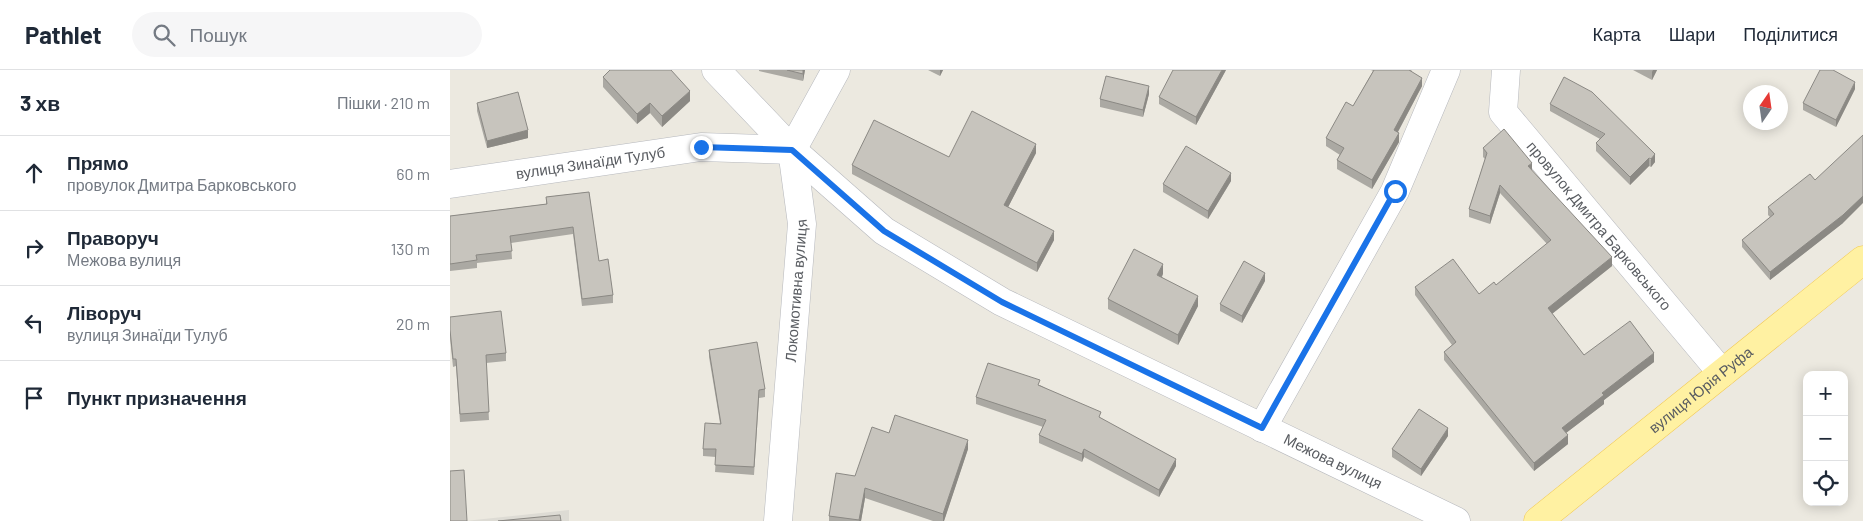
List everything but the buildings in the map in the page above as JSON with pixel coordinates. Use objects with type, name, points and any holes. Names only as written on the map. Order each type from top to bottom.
[{"type":"main road","name":"вулиця Юрія Руфа","points":[[1538,521],[1863,260]]},
{"type":"street","name":"Межова вулиця","points":[[716,70],[792,150],[884,231],[1002,302],[1456,521]]},
{"type":"street","points":[[792,150],[836,70]]},
{"type":"street","points":[[1262,428],[1395,191],[1446,70]]},
{"type":"street","name":"провулок Дмитра Барковського","points":[[1506,70],[1503,112],[1722,373]]},
{"type":"street","name":"вулиця Зинаїди Тулуб","points":[[450,184],[701,147],[792,150]]},
{"type":"street","name":"Локомотивна вулиця","points":[[778,521],[802,224],[792,150]]},
{"type":"shaded area","points":[[569,510],[569,521],[465,521]]},
{"type":"route","points":[[701,147],[792,150],[884,231],[1002,302],[1262,428],[1395,191]]}]
